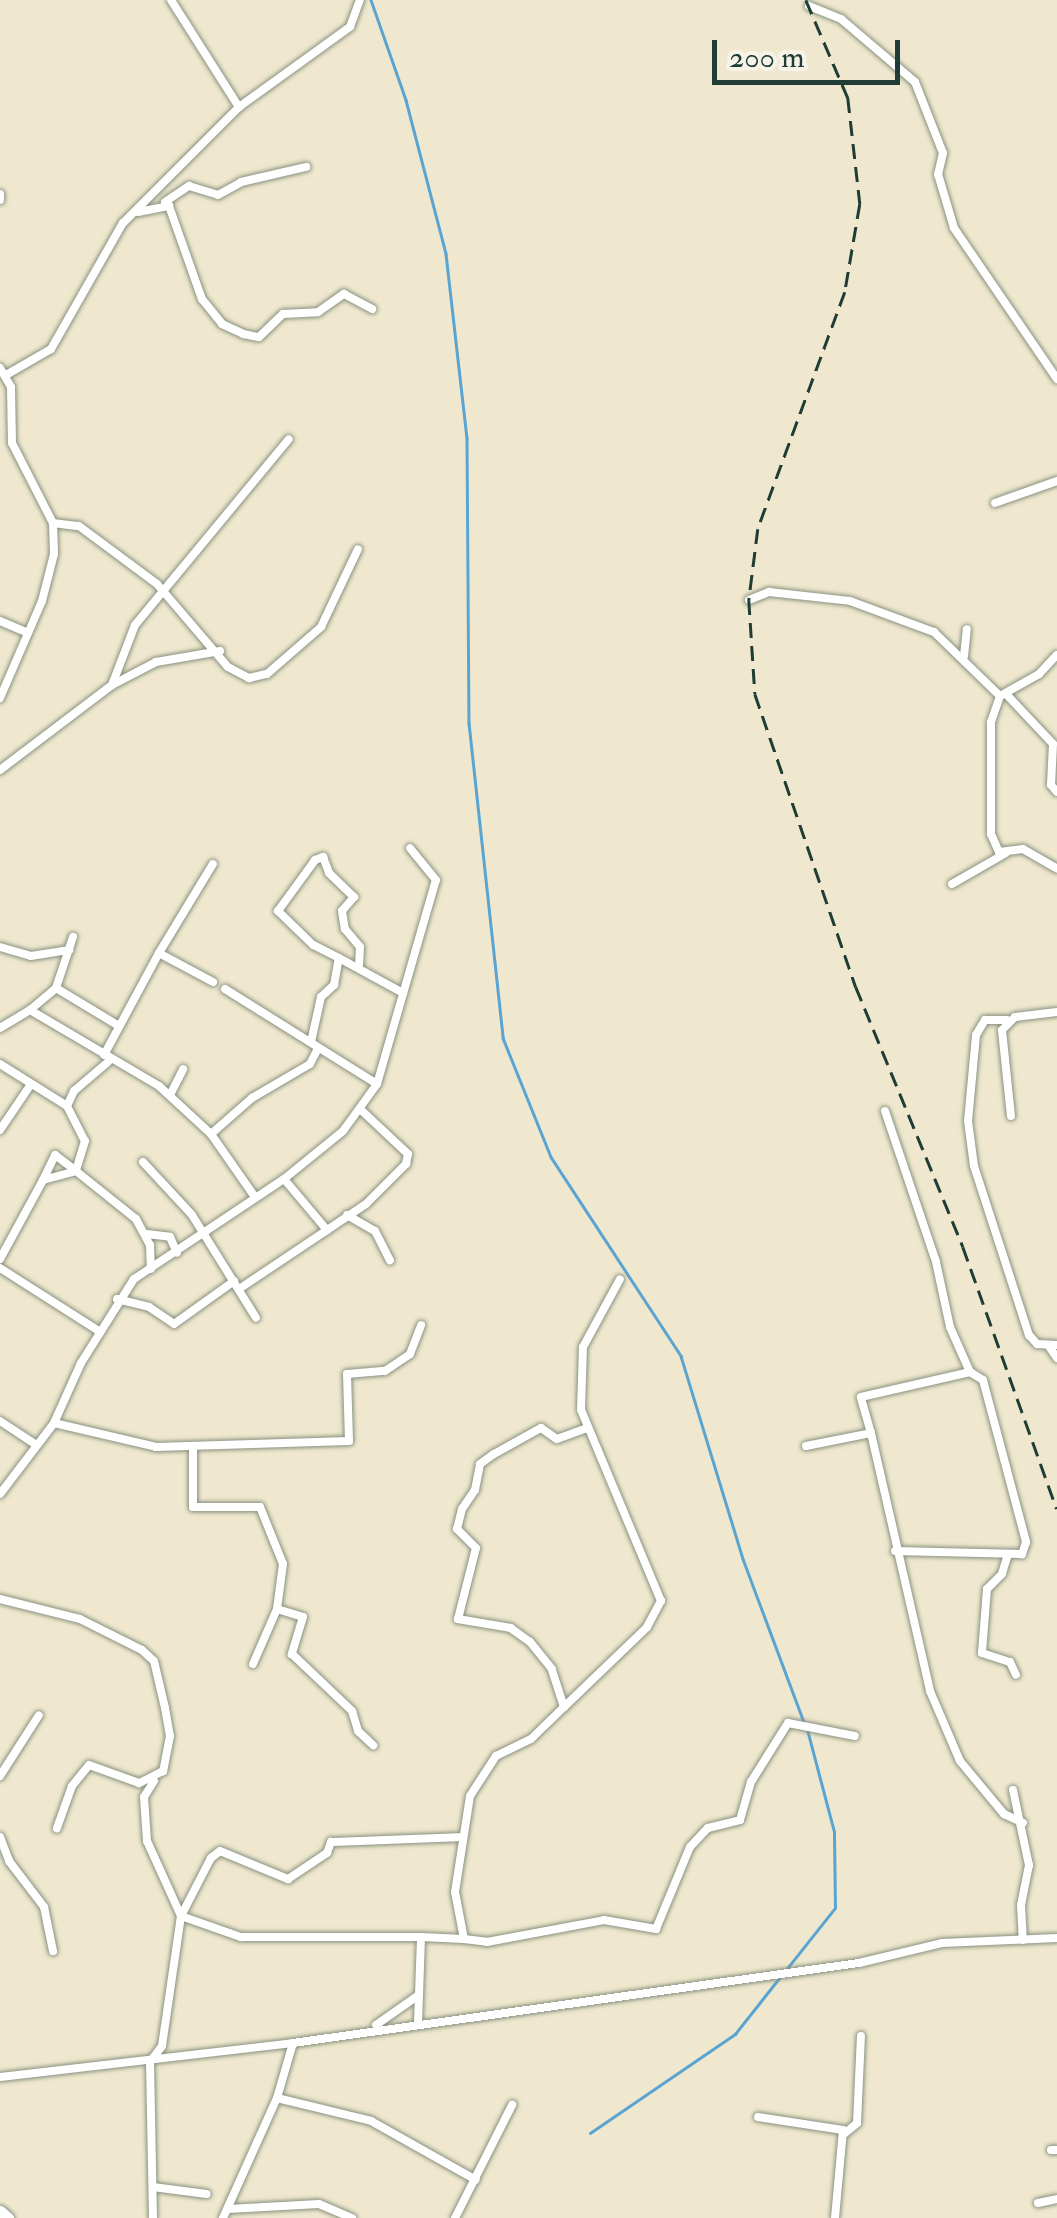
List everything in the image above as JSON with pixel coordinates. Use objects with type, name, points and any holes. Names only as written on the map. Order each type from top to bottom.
[{"type":"main road","points":[[0,2211],[8,2218]]},
{"type":"street","points":[[171,0],[239,107]]},
{"type":"street","points":[[0,698],[50,578],[53,523],[12,443],[3,371],[51,349],[123,223],[239,107],[350,27],[360,0]]},
{"type":"street","points":[[809,6],[841,19],[914,82],[943,153],[938,174],[954,228],[1057,379]]},
{"type":"street","points":[[138,212],[165,202],[189,186],[218,194],[241,182],[306,168]]},
{"type":"street","points":[[165,202],[202,299],[234,330],[259,338],[283,314],[318,312],[344,294],[372,309]]},
{"type":"street","points":[[112,685],[135,625],[161,589],[261,480],[288,439]]},
{"type":"street","points":[[994,504],[1057,480]]},
{"type":"street","points":[[53,523],[72,522],[90,532],[161,589],[220,651],[228,667],[249,678],[267,674],[320,627],[358,549]]},
{"type":"street","points":[[748,600],[769,592],[850,601],[934,632],[1054,744],[1051,785],[1057,792]]},
{"type":"street","points":[[0,620],[28,633]]},
{"type":"street","points":[[964,656],[966,630]]},
{"type":"street","points":[[0,770],[112,685],[156,662],[220,651]]},
{"type":"street","points":[[1006,854],[999,852],[988,821],[992,722],[1004,695],[1055,662]]},
{"type":"street","points":[[0,1494],[54,1423],[117,1299],[151,1269],[284,1179],[360,1109],[377,1084],[436,880],[410,848]]},
{"type":"street","points":[[952,884],[1006,854],[1023,849],[1057,869]]},
{"type":"street","points":[[360,964],[360,947],[345,929],[342,911],[354,896],[329,873],[323,857],[278,911],[313,944],[360,964],[403,992]]},
{"type":"street","points":[[67,1106],[74,1090],[106,1058],[159,953],[213,864]]},
{"type":"street","points":[[0,1028],[56,988],[73,936]]},
{"type":"street","points":[[0,947],[30,956],[70,950]]},
{"type":"street","points":[[159,953],[213,982]]},
{"type":"street","points":[[211,1134],[252,1098],[310,1064],[321,996],[334,985],[339,958]]},
{"type":"street","points":[[56,988],[119,1026]]},
{"type":"street","points":[[225,989],[377,1084]]},
{"type":"street","points":[[30,1010],[170,1096],[211,1134],[255,1197]]},
{"type":"street","points":[[1057,1012],[986,1020],[976,1035],[968,1121],[974,1166],[1030,1335],[1052,1345],[1057,1358]]},
{"type":"street","points":[[1008,1020],[1002,1030],[1011,1116]]},
{"type":"street","points":[[0,1064],[67,1106],[85,1141],[76,1170]]},
{"type":"street","points":[[170,1096],[183,1069]]},
{"type":"street","points":[[0,1130],[31,1084]]},
{"type":"street","points":[[117,1299],[149,1306],[174,1324],[348,1215],[408,1159],[360,1109]]},
{"type":"street","points":[[886,1110],[936,1262],[950,1327],[970,1372],[983,1380],[1020,1501],[1026,1548],[1008,1554],[894,1551]]},
{"type":"street","points":[[0,1259],[55,1155],[120,1200],[146,1234],[151,1269]]},
{"type":"street","points":[[143,1162],[203,1233],[256,1318]]},
{"type":"street","points":[[43,1180],[76,1170]]},
{"type":"street","points":[[284,1179],[327,1230]]},
{"type":"street","points":[[348,1215],[375,1231],[390,1260]]},
{"type":"street","points":[[146,1234],[170,1237],[177,1252]]},
{"type":"street","points":[[0,1268],[99,1332]]},
{"type":"street","points":[[464,1939],[455,1892],[460,1837],[483,1769],[531,1739],[564,1708],[647,1628],[661,1601],[586,1428],[583,1348],[620,1279]]},
{"type":"street","points":[[54,1423],[156,1447],[349,1441],[347,1374],[385,1371],[410,1354],[421,1324]]},
{"type":"street","points":[[970,1372],[862,1397],[882,1459],[894,1551],[914,1600],[930,1691],[949,1740],[1004,1814],[1023,1823]]},
{"type":"street","points":[[0,1422],[36,1444]]},
{"type":"street","points":[[564,1708],[552,1669],[530,1642],[511,1628],[458,1619],[476,1548],[458,1529],[480,1464],[541,1428],[558,1439],[586,1428]]},
{"type":"street","points":[[806,1446],[871,1433]]},
{"type":"street","points":[[193,1448],[197,1510],[260,1507],[282,1564],[277,1609],[254,1664]]},
{"type":"street","points":[[1008,1554],[1006,1568],[987,1589],[982,1653],[1010,1662],[1016,1675]]},
{"type":"street","points":[[0,1599],[80,1619],[150,1655],[170,1736],[157,1777],[144,1797],[147,1840],[181,1916],[241,1937],[420,1937],[487,1942],[604,1920],[656,1929],[690,1847],[708,1828],[740,1820],[752,1782],[788,1723],[855,1736]]},
{"type":"street","points":[[277,1609],[303,1617],[292,1654],[352,1711],[358,1731],[373,1745]]},
{"type":"street","points":[[0,1776],[39,1715]]},
{"type":"street","points":[[57,1828],[72,1786],[89,1765],[139,1783],[157,1777]]},
{"type":"street","points":[[1012,1790],[1023,1823],[1030,1883],[1021,1906],[1024,1940]]},
{"type":"street","points":[[0,1837],[4,1863],[44,1907],[53,1951]]},
{"type":"street","points":[[154,2218],[150,2062],[162,2046],[181,1916],[220,1851],[288,1878],[327,1853],[332,1842],[460,1837]]},
{"type":"street","points":[[418,2022],[420,1937]]},
{"type":"street","points":[[0,2077],[293,2043],[418,2022],[858,1963],[942,1943],[1057,1938]]},
{"type":"street","points":[[365,2031],[395,2018],[416,1997]]},
{"type":"street","points":[[835,2218],[844,2134],[857,2123],[861,2036]]},
{"type":"street","points":[[293,2043],[277,2098],[226,2214],[319,2204],[352,2218]]},
{"type":"street","points":[[277,2098],[371,2121],[476,2180]]},
{"type":"street","points":[[455,2218],[512,2104]]},
{"type":"street","points":[[758,2116],[836,2126],[844,2134]]},
{"type":"street","points":[[153,2187],[207,2194]]},
{"type":"street","points":[[1038,2202],[1057,2199]]},
{"type":"waterway","points":[[371,0],[406,100],[446,254],[467,438],[469,723],[503,1038],[551,1157],[681,1356],[743,1559],[804,1722]]},
{"type":"waterway","points":[[785,1971],[835,1908],[834,1832],[807,1730]]},
{"type":"waterway","points":[[590,2133],[735,2034],[780,1977]]},
{"type":"railway","points":[[806,0],[848,98],[860,204],[845,292],[758,529],[749,600],[755,694],[856,987],[963,1247],[1057,1509]]}]
